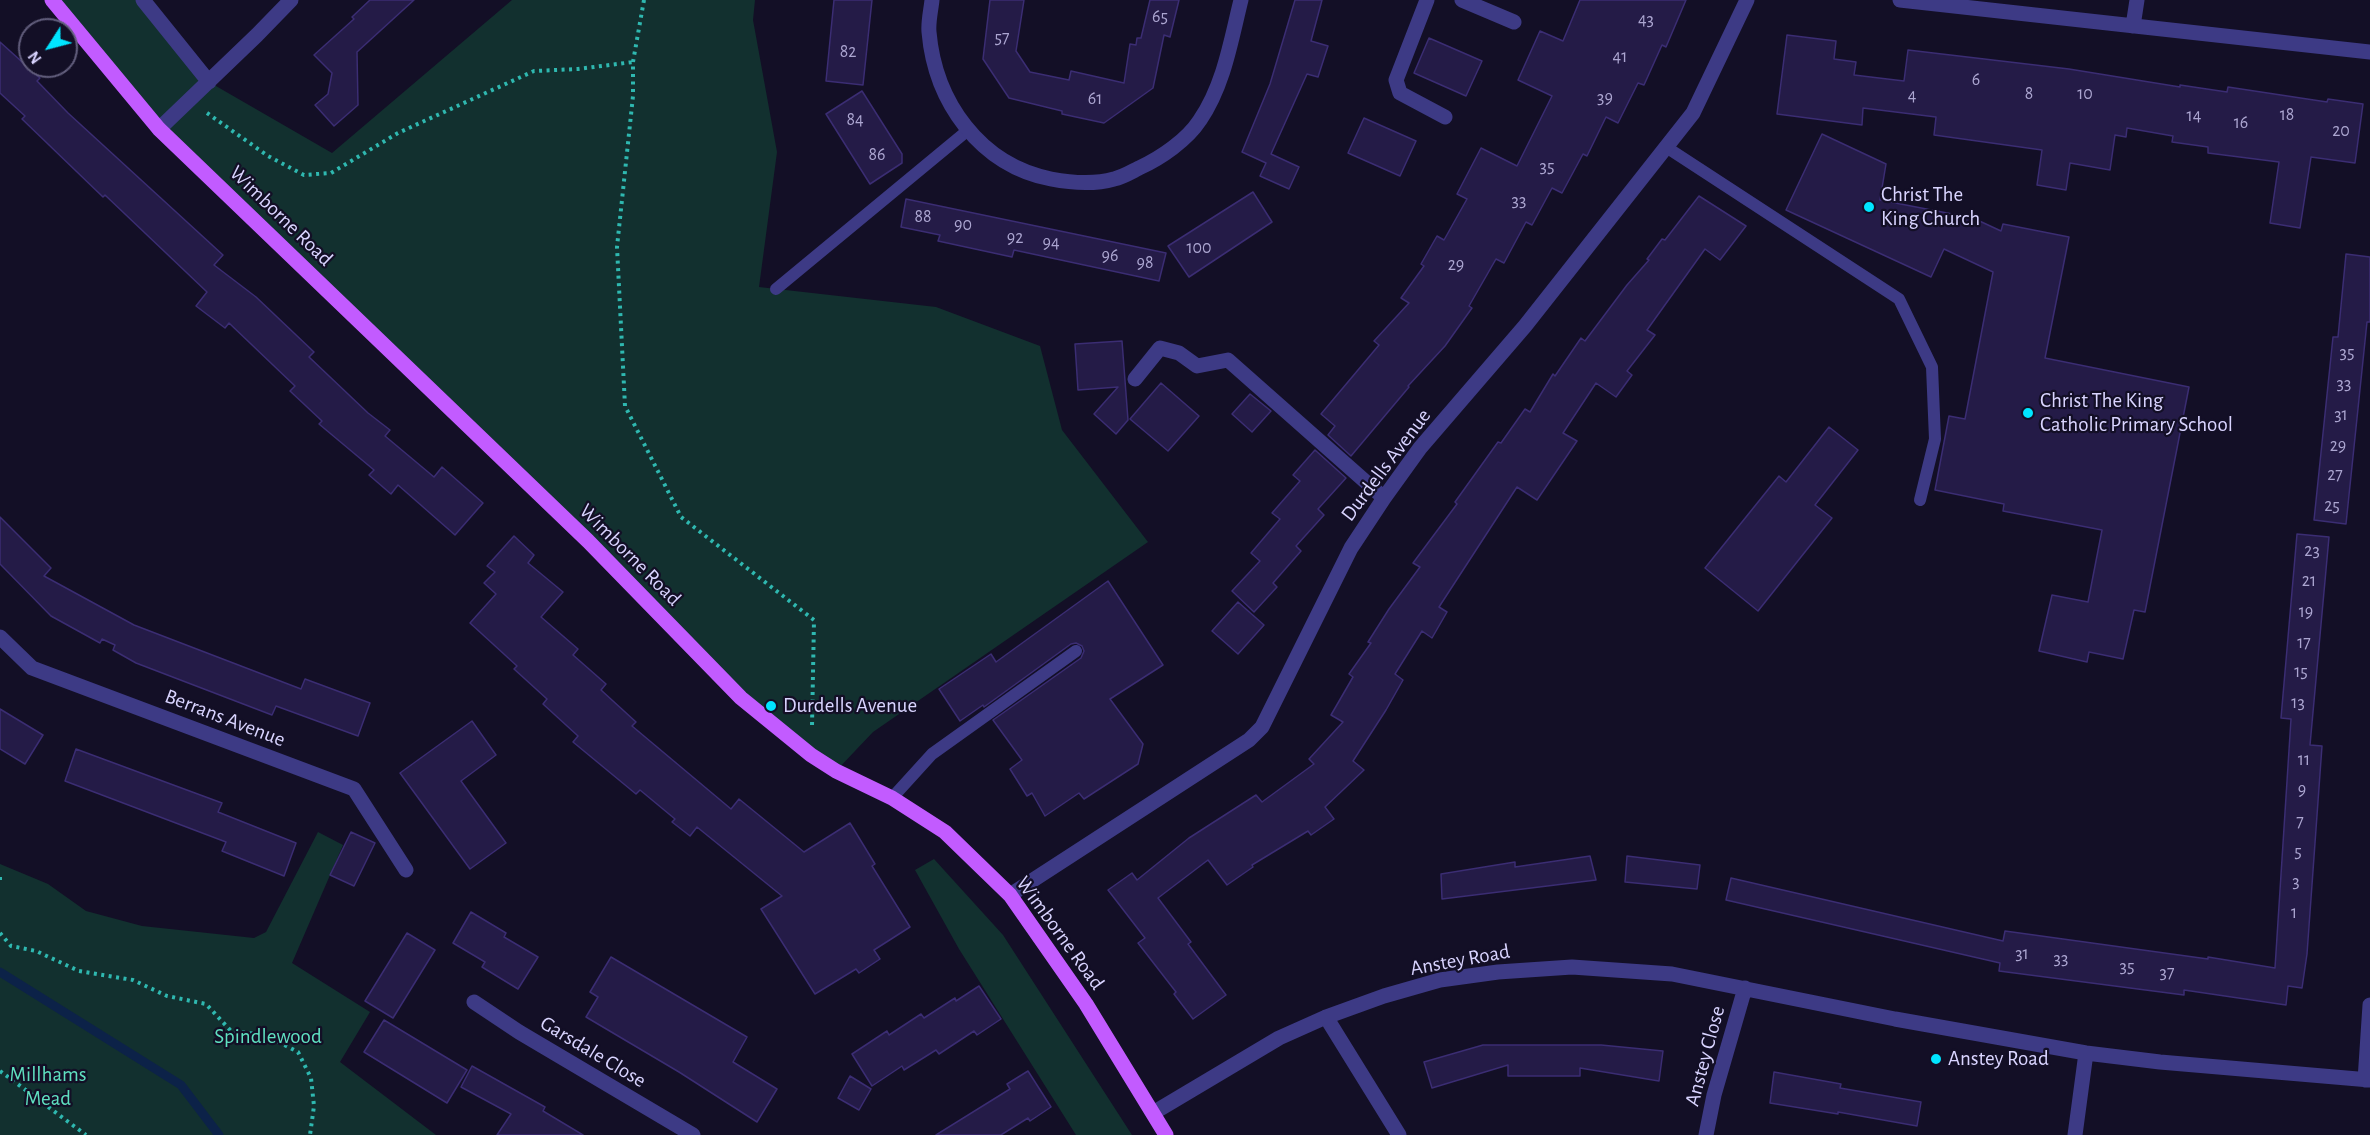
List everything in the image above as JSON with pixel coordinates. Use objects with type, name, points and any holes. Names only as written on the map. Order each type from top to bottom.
[{"type":"main road","name":"Wimborne Road","points":[[52,0],[159,129],[588,541],[741,698],[811,755],[836,771],[892,798],[945,832],[1010,895],[1086,1004],[1166,1135]]},
{"type":"street","points":[[143,0],[209,82]]},
{"type":"street","points":[[159,129],[291,0]]},
{"type":"street","points":[[932,0],[929,30],[935,67],[948,101],[967,131],[985,149],[1009,164],[1037,176],[1076,184],[1115,179],[1146,165],[1171,149],[1200,121],[1218,87],[1241,0]]},
{"type":"street","points":[[1427,0],[1396,80],[1400,93],[1445,117]]},
{"type":"street","points":[[1462,0],[1514,22]]},
{"type":"street","name":"Durdells Avenue","points":[[1010,895],[1249,740],[1262,727],[1351,548],[1384,498],[1420,448],[1525,326],[1693,113],[1747,0]]},
{"type":"street","points":[[1900,0],[2370,52]]},
{"type":"street","points":[[2133,26],[2137,0]]},
{"type":"street","points":[[1135,380],[1160,348],[1179,353],[1197,366],[1228,360],[1384,498]]},
{"type":"street","name":"Berrans Avenue","points":[[0,637],[33,668],[354,789],[406,870]]},
{"type":"street","name":"Anstey Road","points":[[1153,1113],[1279,1038],[1326,1017],[1384,996],[1440,980],[1498,972],[1572,968],[1672,975],[1895,1020],[2086,1053],[2160,1062],[2368,1080]]},
{"type":"street","name":"Anstey Close","points":[[1706,1135],[1714,1095],[1745,988]]},
{"type":"street","name":"Garsdale Close","points":[[474,1002],[519,1032],[693,1135]]},
{"type":"street","points":[[2368,1080],[2370,1005]]},
{"type":"street","points":[[1326,1017],[1399,1135]]},
{"type":"street","points":[[2075,1135],[2086,1053]]},
{"type":"lane","points":[[776,289],[967,131]]},
{"type":"lane","points":[[1666,147],[1899,299],[1932,367],[1935,439],[1920,500]]},
{"type":"lane","points":[[892,798],[932,754],[1077,651]]},
{"type":"path","points":[[644,0],[633,62],[633,96],[617,247],[625,406],[681,517],[814,620],[811,755]]},
{"type":"path","points":[[189,100],[268,156],[304,175],[331,172],[398,133],[534,71],[578,69],[633,62]]},
{"type":"path","points":[[0,933],[11,946],[36,951],[80,971],[133,980],[167,996],[206,1004],[231,1030],[265,1035],[298,1052],[311,1078],[314,1106],[310,1135]]},
{"type":"path","points":[[0,1071],[86,1135]]},
{"type":"green space","points":[[52,0],[143,0],[209,82],[332,153],[512,0],[755,0],[753,20],[777,152],[759,287],[936,307],[1040,346],[1062,430],[1148,542],[873,732],[836,771],[811,755],[159,129],[78,31],[78,18],[67,18]]},
{"type":"green space","name":"Spindlewood","points":[[318,832],[343,845],[292,963],[370,1012],[340,1062],[436,1135],[0,1135],[0,864],[48,884],[86,911],[142,926],[254,938],[266,932]]},
{"type":"green space","points":[[934,859],[1003,935],[1132,1135],[1076,1135],[959,949],[915,870]]},
{"type":"building","points":[[370,0],[414,0],[357,52],[358,105],[334,126],[315,105],[328,94],[332,73],[314,55],[354,19],[352,17]]},
{"type":"building","points":[[834,0],[872,0],[863,85],[826,81]]},
{"type":"building","points":[[990,0],[1024,0],[1016,51],[1030,72],[1069,80],[1071,71],[1124,83],[1130,44],[1136,45],[1137,38],[1141,38],[1150,0],[1179,0],[1170,37],[1164,35],[1153,88],[1104,123],[1062,114],[1062,111],[1009,98],[983,59]]},
{"type":"building","points":[[1295,0],[1322,0],[1311,41],[1328,46],[1318,77],[1307,74],[1271,154],[1299,167],[1289,189],[1260,176],[1266,163],[1242,152],[1270,84]]},
{"type":"building","points":[[1580,0],[1686,0],[1666,47],[1662,45],[1644,85],[1638,83],[1618,123],[1606,117],[1587,156],[1583,154],[1562,193],[1552,188],[1532,225],[1526,222],[1504,263],[1496,259],[1469,306],[1472,308],[1445,346],[1408,386],[1351,456],[1328,435],[1335,426],[1321,414],[1379,345],[1374,341],[1409,303],[1401,298],[1424,266],[1421,264],[1437,236],[1444,240],[1467,199],[1457,194],[1481,148],[1517,166],[1552,96],[1518,80],[1540,31],[1563,41]]},
{"type":"building","points":[[1787,35],[1836,41],[1834,59],[1856,62],[1854,75],[1904,81],[1908,50],[2069,69],[2180,87],[2180,85],[2227,92],[2228,87],[2327,102],[2328,99],[2363,104],[2355,163],[2311,157],[2300,228],[2270,223],[2279,162],[2208,153],[2208,147],[2172,142],[2173,136],[2127,128],[2126,137],[2115,135],[2110,170],[2070,163],[2066,190],[2037,185],[2042,150],[1934,135],[1936,117],[1863,108],[1862,125],[1777,114]]},
{"type":"building","points":[[1429,38],[1482,61],[1466,96],[1414,73]]},
{"type":"building","points":[[0,42],[18,58],[18,78],[40,78],[37,81],[68,113],[223,255],[214,265],[256,297],[314,352],[309,357],[368,413],[390,430],[385,436],[434,477],[442,467],[483,503],[455,535],[398,485],[391,494],[369,475],[374,470],[319,424],[322,421],[290,391],[295,386],[229,323],[225,328],[196,306],[207,292],[105,195],[103,197],[22,119],[25,116],[0,93]]},
{"type":"building","points":[[862,91],[902,154],[902,163],[870,184],[826,114]]},
{"type":"building","points":[[1364,118],[1416,141],[1400,176],[1348,153]]},
{"type":"building","points":[[1822,134],[1886,164],[1880,200],[1973,218],[2001,231],[2003,224],[2069,237],[2045,358],[2189,387],[2145,612],[2134,610],[2123,659],[2089,652],[2087,662],[2039,651],[2052,595],[2088,602],[2102,530],[2003,511],[2004,504],[1935,490],[1949,416],[1965,419],[1993,272],[1944,249],[1931,277],[1786,210]]},
{"type":"building","points":[[1253,192],[1272,222],[1189,277],[1168,246]]},
{"type":"building","points":[[1699,196],[1746,226],[1720,260],[1705,249],[1647,330],[1655,335],[1627,371],[1632,375],[1616,397],[1596,383],[1563,433],[1577,441],[1537,500],[1517,487],[1439,607],[1447,612],[1432,638],[1422,631],[1395,674],[1403,680],[1353,761],[1364,770],[1325,807],[1334,819],[1311,835],[1308,831],[1252,865],[1253,867],[1227,885],[1208,860],[1158,898],[1191,942],[1188,944],[1226,995],[1193,1019],[1174,994],[1176,992],[1138,943],[1145,938],[1108,890],[1132,873],[1137,880],[1189,838],[1256,795],[1262,802],[1314,764],[1309,759],[1343,722],[1331,715],[1353,677],[1349,674],[1371,643],[1368,642],[1389,609],[1420,567],[1413,563],[1457,504],[1455,502],[1498,442],[1501,443],[1525,409],[1530,412],[1553,374],[1555,376],[1581,338],[1585,341],[1649,260],[1647,259],[1662,239],[1665,240]]},
{"type":"building","points":[[906,199],[1166,253],[1159,281],[1014,250],[1012,257],[938,241],[940,235],[901,227]]},
{"type":"building","points":[[2346,254],[2370,257],[2370,322],[2367,322],[2346,524],[2314,520],[2333,337],[2338,337]]},
{"type":"building","points":[[1122,341],[1128,420],[1116,434],[1094,414],[1118,387],[1078,390],[1075,344]]},
{"type":"building","points":[[1161,383],[1199,416],[1168,451],[1130,419]]},
{"type":"building","points":[[1250,394],[1271,411],[1252,432],[1232,414]]},
{"type":"building","points":[[1829,427],[1858,450],[1815,505],[1832,518],[1758,611],[1705,568],[1779,476],[1786,482]]},
{"type":"building","points":[[1315,450],[1346,478],[1318,509],[1324,515],[1296,546],[1301,551],[1273,583],[1277,587],[1254,612],[1232,591],[1260,561],[1251,553],[1280,519],[1272,513],[1300,481],[1293,475]]},
{"type":"building","points":[[0,517],[51,568],[44,576],[134,625],[301,689],[305,679],[370,703],[358,736],[276,706],[272,715],[136,663],[113,650],[115,645],[102,639],[100,643],[51,616],[0,564]]},
{"type":"building","points":[[2297,534],[2329,537],[2310,745],[2322,746],[2307,954],[2302,988],[2288,986],[2286,1005],[2184,990],[2184,995],[1999,971],[2000,963],[1726,900],[1731,878],[2003,941],[2005,931],[2208,959],[2208,957],[2275,968],[2291,719],[2281,718]]},
{"type":"building","points":[[514,536],[534,555],[528,563],[563,592],[541,617],[578,649],[573,655],[606,684],[601,690],[636,722],[632,726],[731,809],[739,799],[804,852],[850,823],[875,864],[872,866],[910,927],[874,950],[880,959],[859,973],[856,969],[815,994],[761,909],[782,896],[697,827],[690,836],[672,822],[675,819],[640,790],[636,794],[573,742],[578,736],[543,704],[547,699],[514,669],[517,666],[470,623],[496,594],[484,583],[495,572],[487,566]]},
{"type":"building","points":[[1108,581],[1163,665],[1110,699],[1143,744],[1138,764],[1084,799],[1079,793],[1045,816],[1032,793],[1027,796],[1010,769],[1022,760],[993,720],[1081,658],[1084,651],[1082,646],[1076,643],[1071,644],[984,707],[983,705],[960,721],[939,689],[991,654],[996,662]]},
{"type":"building","points":[[1238,602],[1264,625],[1238,654],[1212,631]]},
{"type":"building","points":[[0,709],[43,735],[25,764],[0,749]]},
{"type":"building","points":[[472,721],[496,755],[461,781],[506,843],[470,869],[400,773]]},
{"type":"building","points":[[76,749],[222,803],[218,812],[296,843],[284,876],[222,851],[226,842],[65,781]]},
{"type":"building","points":[[351,832],[375,843],[354,886],[330,875]]},
{"type":"building","points":[[1590,856],[1596,880],[1442,899],[1441,874],[1515,862],[1515,867]]},
{"type":"building","points":[[1627,856],[1700,865],[1697,889],[1625,882]]},
{"type":"building","points":[[471,912],[506,933],[504,937],[538,957],[518,989],[482,967],[485,962],[453,943]]},
{"type":"building","points":[[407,933],[435,950],[393,1018],[365,1001]]},
{"type":"building","points":[[611,957],[747,1037],[733,1062],[777,1089],[757,1122],[586,1017],[598,997],[590,992]]},
{"type":"building","points":[[979,986],[1001,1019],[977,1035],[974,1031],[939,1054],[936,1050],[904,1070],[902,1066],[872,1086],[852,1054],[887,1031],[889,1035],[921,1014],[924,1018]]},
{"type":"building","points":[[384,1020],[467,1070],[447,1103],[364,1052]]},
{"type":"building","points":[[1483,1045],[1601,1045],[1663,1051],[1659,1081],[1580,1068],[1580,1076],[1508,1076],[1508,1065],[1432,1088],[1424,1062]]},
{"type":"building","points":[[472,1066],[545,1107],[543,1111],[583,1135],[497,1135],[511,1114],[461,1087]]},
{"type":"building","points":[[1028,1071],[1051,1107],[1030,1121],[1028,1118],[1001,1135],[936,1135],[1010,1089],[1007,1084]]},
{"type":"building","points":[[1774,1072],[1841,1084],[1840,1088],[1921,1102],[1917,1126],[1770,1103]]},
{"type":"building","points":[[850,1076],[871,1089],[859,1110],[838,1098]]},
{"type":"waterway","points":[[0,972],[181,1085],[219,1135]]},
{"type":"place","name":"Christ The King Church","points":[[1869,207]]},
{"type":"place","name":"Christ The King Catholic Primary School","points":[[2028,413]]},
{"type":"place","name":"Durdells Avenue","points":[[771,706]]},
{"type":"place","name":"Anstey Road","points":[[1936,1059]]},
{"type":"park label","name":"Millhams Mead","points":[[48,1087]]}]
